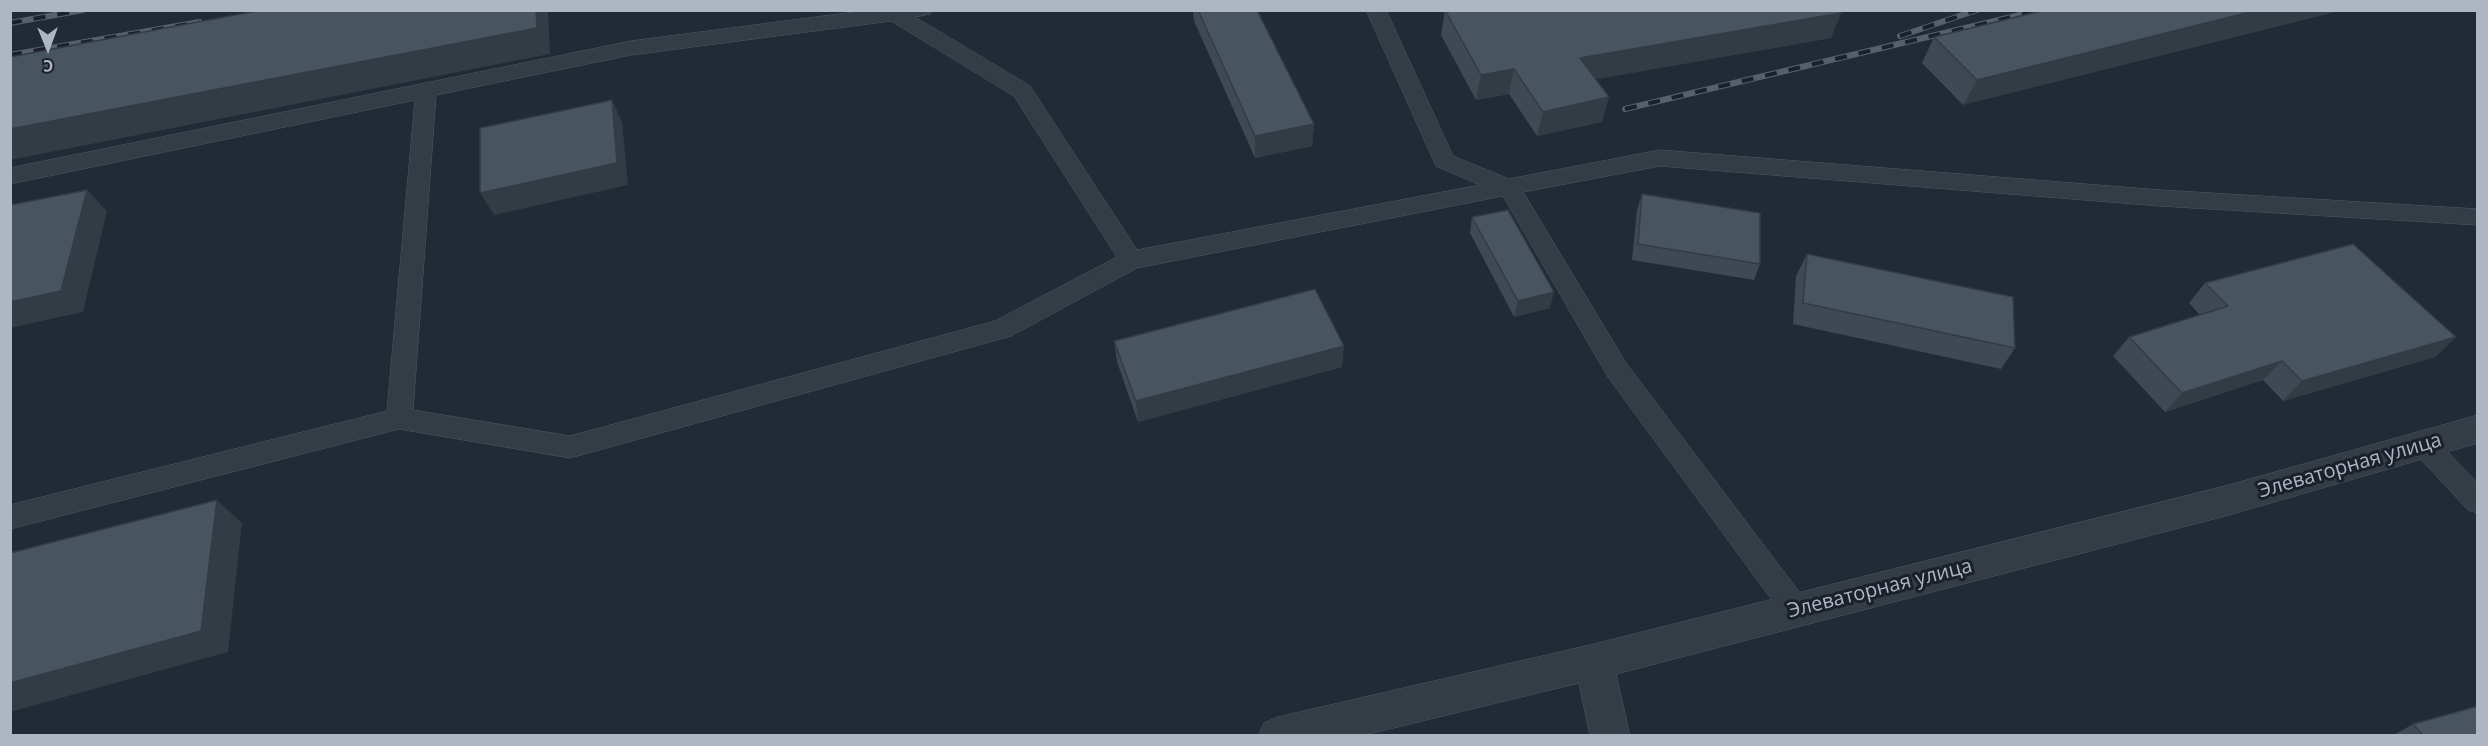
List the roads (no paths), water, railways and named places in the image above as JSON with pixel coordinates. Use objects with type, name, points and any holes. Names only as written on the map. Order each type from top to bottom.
[{"type":"street","name":"Элеваторная улица","points":[[1278,735],[1594,662],[2229,500],[2425,446],[2478,429]]},
{"type":"street","points":[[1594,662],[1610,735]]},
{"type":"lane","points":[[10,176],[631,48],[922,10]]},
{"type":"lane","points":[[1376,10],[1444,161],[1509,188],[1617,370],[1796,610]]},
{"type":"lane","points":[[895,14],[1022,91],[1131,260]]},
{"type":"lane","points":[[399,418],[426,92]]},
{"type":"lane","points":[[10,517],[399,418],[570,447],[1002,329],[1131,260],[1660,158],[2160,198],[2478,217]]},
{"type":"lane","points":[[2425,446],[2478,502]]},
{"type":"railway","points":[[10,23],[83,10]]},
{"type":"railway","points":[[1900,36],[1977,10]]},
{"type":"railway","points":[[1625,109],[2041,10]]},
{"type":"railway","points":[[10,55],[200,22]]}]
